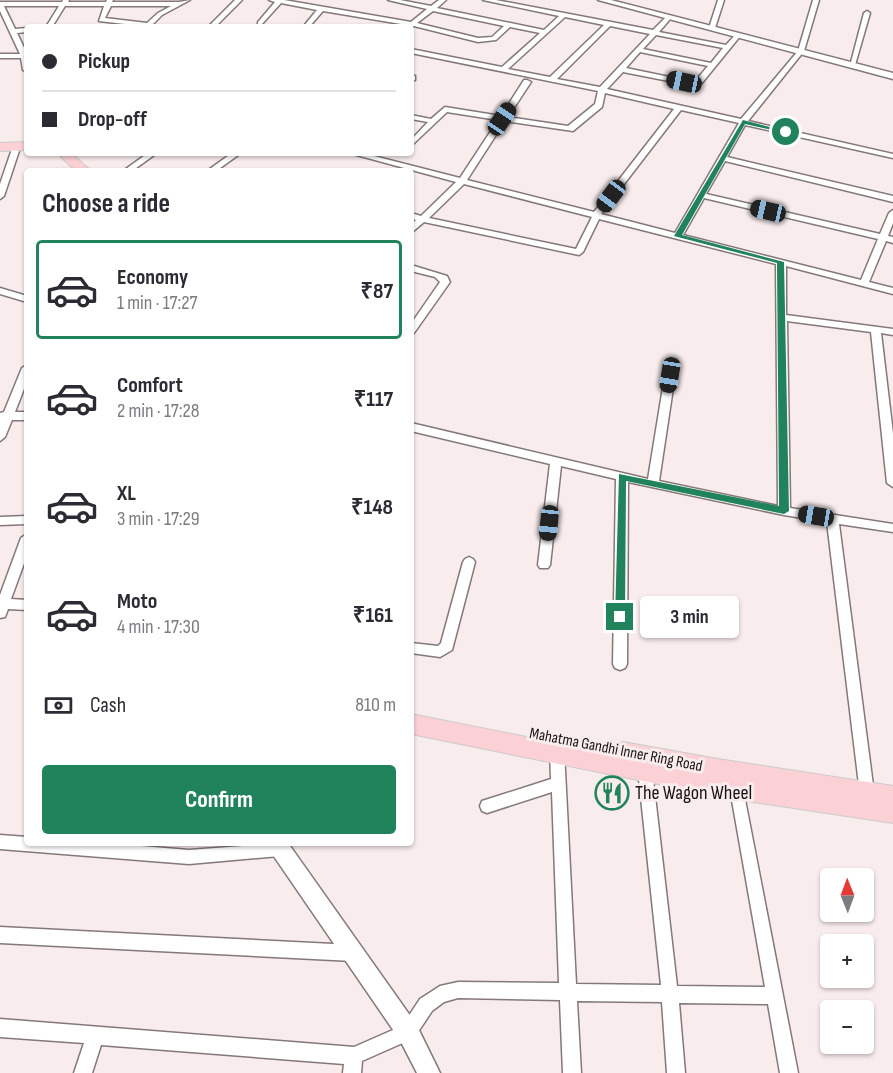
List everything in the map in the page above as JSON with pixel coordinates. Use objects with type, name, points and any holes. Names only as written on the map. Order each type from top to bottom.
[{"type":"main road","points":[[0,147],[23,149]]},
{"type":"main road","points":[[0,152],[23,149]]},
{"type":"main road","points":[[54,156],[67,168]]},
{"type":"main road","points":[[67,156],[81,168]]},
{"type":"main road","name":"Mahatma Gandhi Inner Ring Road","points":[[414,712],[718,770],[893,797]]},
{"type":"main road","name":"Mahatma Gandhi Inner Ring Road","points":[[414,725],[557,751],[737,789],[893,812]]},
{"type":"street","points":[[149,24],[160,14],[187,0]]},
{"type":"street","points":[[214,24],[239,0]]},
{"type":"street","points":[[260,23],[278,0],[400,24]]},
{"type":"street","points":[[391,0],[544,32]]},
{"type":"street","points":[[413,24],[443,0]]},
{"type":"street","points":[[489,0],[728,47]]},
{"type":"street","points":[[712,28],[721,0]]},
{"type":"street","points":[[678,236],[743,122],[801,51],[816,0]]},
{"type":"street","points":[[608,1],[893,76]]},
{"type":"street","points":[[51,24],[65,2]]},
{"type":"street","points":[[109,2],[101,20],[132,24]]},
{"type":"street","points":[[24,53],[4,22],[0,4],[151,2],[180,4]]},
{"type":"street","points":[[308,24],[321,9]]},
{"type":"street","points":[[852,65],[867,13]]},
{"type":"street","points":[[504,69],[564,15]]},
{"type":"street","points":[[414,141],[442,110],[449,109],[570,129],[599,105],[602,90],[669,17]]},
{"type":"street","points":[[552,80],[610,24]]},
{"type":"street","points":[[414,27],[478,40],[494,39],[508,25]]},
{"type":"street","points":[[11,34],[24,31]]},
{"type":"street","points":[[620,69],[693,82],[699,81],[738,35]]},
{"type":"street","points":[[638,50],[711,65]]},
{"type":"street","points":[[414,52],[602,90],[893,156]]},
{"type":"street","points":[[0,56],[24,56]]},
{"type":"street","points":[[414,227],[462,181],[527,82]]},
{"type":"street","points":[[414,217],[473,233],[496,235],[579,252],[597,214],[679,107]]},
{"type":"street","points":[[414,118],[432,121]]},
{"type":"street","points":[[0,196],[23,149]]},
{"type":"street","points":[[131,168],[149,156]]},
{"type":"street","points":[[215,168],[233,156]]},
{"type":"street","points":[[365,156],[412,168]]},
{"type":"street","points":[[393,163],[400,156]]},
{"type":"street","points":[[723,158],[893,199]]},
{"type":"street","points":[[414,168],[893,291]]},
{"type":"street","points":[[700,195],[893,240]]},
{"type":"street","points":[[864,283],[893,213]]},
{"type":"street","points":[[781,262],[784,511]]},
{"type":"street","points":[[414,269],[438,274],[444,278],[445,282],[414,327]]},
{"type":"street","points":[[0,291],[24,298]]},
{"type":"street","points":[[781,317],[893,332]]},
{"type":"street","points":[[876,330],[893,483]]},
{"type":"street","points":[[0,437],[4,416],[24,374]]},
{"type":"street","points":[[653,484],[670,375]]},
{"type":"street","points":[[4,416],[24,416]]},
{"type":"street","points":[[414,429],[653,484],[784,511],[893,528]]},
{"type":"street","points":[[544,565],[556,461]]},
{"type":"street","points":[[620,664],[622,476]]},
{"type":"street","points":[[832,518],[867,793]]},
{"type":"street","points":[[0,521],[24,520]]},
{"type":"street","points":[[24,546],[2,607],[24,605]]},
{"type":"street","points":[[414,648],[440,652],[447,646],[469,562]]},
{"type":"street","points":[[557,751],[572,1073]]},
{"type":"street","points":[[645,770],[670,994],[676,1073]]},
{"type":"street","points":[[487,806],[558,783]]},
{"type":"street","points":[[737,789],[789,1073]]},
{"type":"street","points":[[0,842],[24,844]]},
{"type":"street","points":[[50,846],[189,857],[279,846],[408,1032],[429,1073]]},
{"type":"street","points":[[0,935],[353,953]]},
{"type":"street","points":[[0,1028],[353,1065],[408,1032],[426,1005],[440,994],[458,990],[775,996]]},
{"type":"street","points":[[83,1073],[94,1037]]},
{"type":"place","name":"The Wagon Wheel","points":[[612,793]]},
{"type":"route","points":[[620,617],[622,476],[784,511],[781,262],[678,236],[743,122],[786,132]]}]
